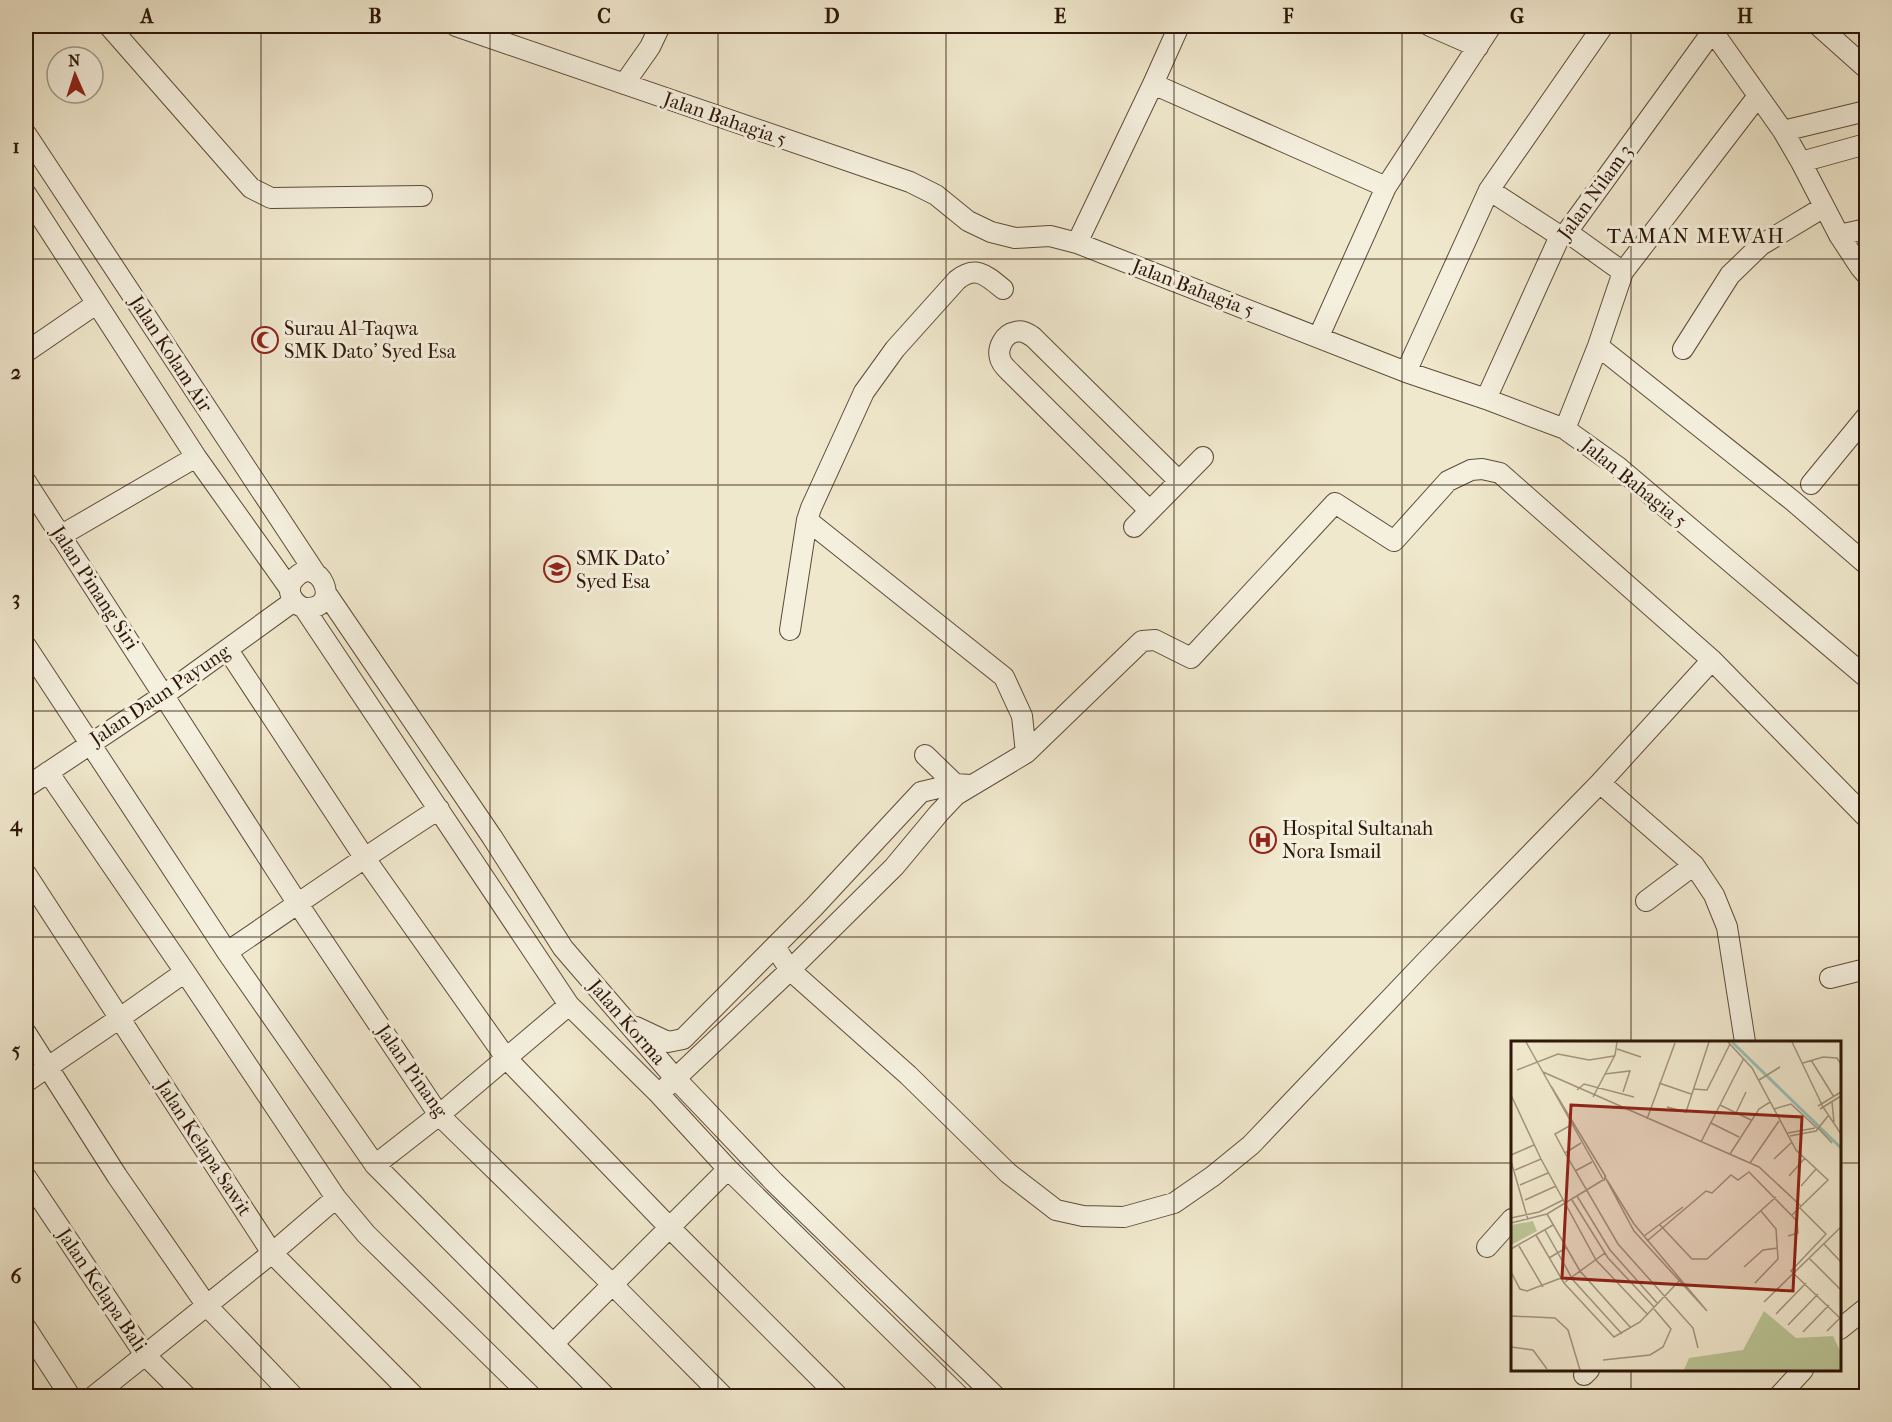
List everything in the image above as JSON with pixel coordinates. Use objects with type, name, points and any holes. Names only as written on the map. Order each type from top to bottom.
[{"type":"street","points":[[109,26],[251,188],[272,198],[422,196]]},
{"type":"street","name":"Jalan Bahagia 5","points":[[456,26],[910,182],[936,195],[968,221],[991,232],[1015,238],[1050,236],[1077,243],[1406,372],[1565,429],[1618,467],[1866,676]]},
{"type":"street","points":[[624,84],[650,47],[660,26]]},
{"type":"street","points":[[1077,243],[1179,26]]},
{"type":"street","points":[[1430,26],[1478,47]]},
{"type":"street","points":[[1319,336],[1386,188],[1491,26]]},
{"type":"street","points":[[1406,372],[1489,190],[1604,26]]},
{"type":"street","points":[[1819,26],[1866,69]]},
{"type":"street","points":[[1711,29],[1783,131],[1839,235],[1866,274]]},
{"type":"street","name":"Jalan Nilam 3","points":[[1486,399],[1563,234],[1711,29]]},
{"type":"street","points":[[1153,84],[1386,188]]},
{"type":"street","points":[[1565,429],[1599,346],[1623,272],[1758,96]]},
{"type":"street","points":[[1783,131],[1866,111]]},
{"type":"street","name":"Jalan Kolam Air","points":[[26,134],[316,574]]},
{"type":"street","points":[[1801,162],[1866,144]]},
{"type":"street","points":[[1489,190],[1623,272]]},
{"type":"street","name":"Jalan Kolam Air","points":[[26,194],[196,457],[296,600]]},
{"type":"street","points":[[1683,349],[1730,275],[1761,245],[1824,207]]},
{"type":"street","points":[[1839,235],[1866,229]]},
{"type":"street","points":[[790,630],[807,520],[864,392],[895,349],[966,273],[979,272],[1003,289]]},
{"type":"street","points":[[26,352],[96,304]]},
{"type":"street","points":[[1150,511],[1000,361],[998,350],[1003,340],[1013,332],[1023,331],[1033,337],[1179,481]]},
{"type":"street","points":[[1599,346],[1793,501],[1866,564]]},
{"type":"street","points":[[1811,484],[1866,417]]},
{"type":"street","points":[[60,536],[196,457]]},
{"type":"street","points":[[1134,527],[1203,457]]},
{"type":"street","points":[[658,1094],[790,970],[894,867],[962,788],[1026,753],[1142,641],[1155,640],[1191,658],[1335,503],[1394,542],[1448,481],[1472,470],[1482,469],[1500,473],[1712,660],[1863,805]]},
{"type":"street","name":"Jalan Pinang Siri","points":[[26,482],[164,695]]},
{"type":"street","points":[[807,520],[1004,677],[1022,716],[1026,753]]},
{"type":"street","points":[[305,572],[316,574],[324,582],[326,593],[321,603],[310,608],[296,600],[291,583],[299,574],[305,572]]},
{"type":"street","name":"Jalan Korma","points":[[326,593],[492,837],[562,948],[675,1078],[774,1182],[995,1396]]},
{"type":"street","name":"Jalan Daun Payung","points":[[26,787],[164,695],[296,600]]},
{"type":"street","name":"Jalan Korma","points":[[296,600],[569,1005],[658,1094],[728,1169],[955,1395]]},
{"type":"street","points":[[26,646],[227,952],[375,1165],[605,1396]]},
{"type":"street","points":[[228,650],[364,857],[506,1058],[669,1227],[838,1396]]},
{"type":"street","points":[[775,947],[790,970],[908,1075],[1008,1173],[1056,1210],[1083,1216],[1124,1217],[1174,1203],[1213,1176],[1251,1145],[1428,958],[1600,783],[1712,660]]},
{"type":"street","name":"Jalan Pinang","points":[[164,695],[298,904],[440,1115],[723,1396]]},
{"type":"street","points":[[925,755],[962,788]]},
{"type":"street","points":[[48,772],[336,1198],[366,1234],[531,1396]]},
{"type":"street","points":[[1600,783],[1694,865],[1714,895],[1727,927],[1745,1041]]},
{"type":"street","points":[[630,1024],[668,1042],[683,1039],[775,947],[921,792],[962,788]]},
{"type":"street","points":[[227,952],[364,857],[439,809]]},
{"type":"street","points":[[1646,901],[1694,865]]},
{"type":"street","name":"Jalan Kelapa Sawit","points":[[26,874],[272,1253],[414,1396]]},
{"type":"street","points":[[805,915],[823,936]]},
{"type":"street","points":[[1830,978],[1866,969]]},
{"type":"street","points":[[26,1082],[185,972]]},
{"type":"street","points":[[375,1165],[440,1115],[569,1005]]},
{"type":"street","points":[[26,1033],[117,1176],[207,1306],[293,1396]]},
{"type":"street","points":[[553,1344],[728,1169]]},
{"type":"street","name":"Jalan Kelapa Bali","points":[[26,1177],[145,1355],[186,1396]]},
{"type":"street","points":[[94,1396],[272,1253],[336,1198]]},
{"type":"street","points":[[1487,1247],[1511,1220]]},
{"type":"street","points":[[1841,1327],[1866,1308]]},
{"type":"street","points":[[26,1328],[70,1396]]},
{"type":"street","points":[[1779,1396],[1802,1371]]},
{"type":"street","points":[[955,1395],[972,1374]]},
{"type":"place","name":"Surau Al-Taqwa SMK Dato’ Syed Esa","points":[[265,340]]},
{"type":"place","name":"SMK Dato' Syed Esa","points":[[557,569]]},
{"type":"place","name":"Hospital Sultanah Nora Ismail","points":[[1263,840]]},
{"type":"district","name":"TAMAN MEWAH","points":[[1696,236]]}]
